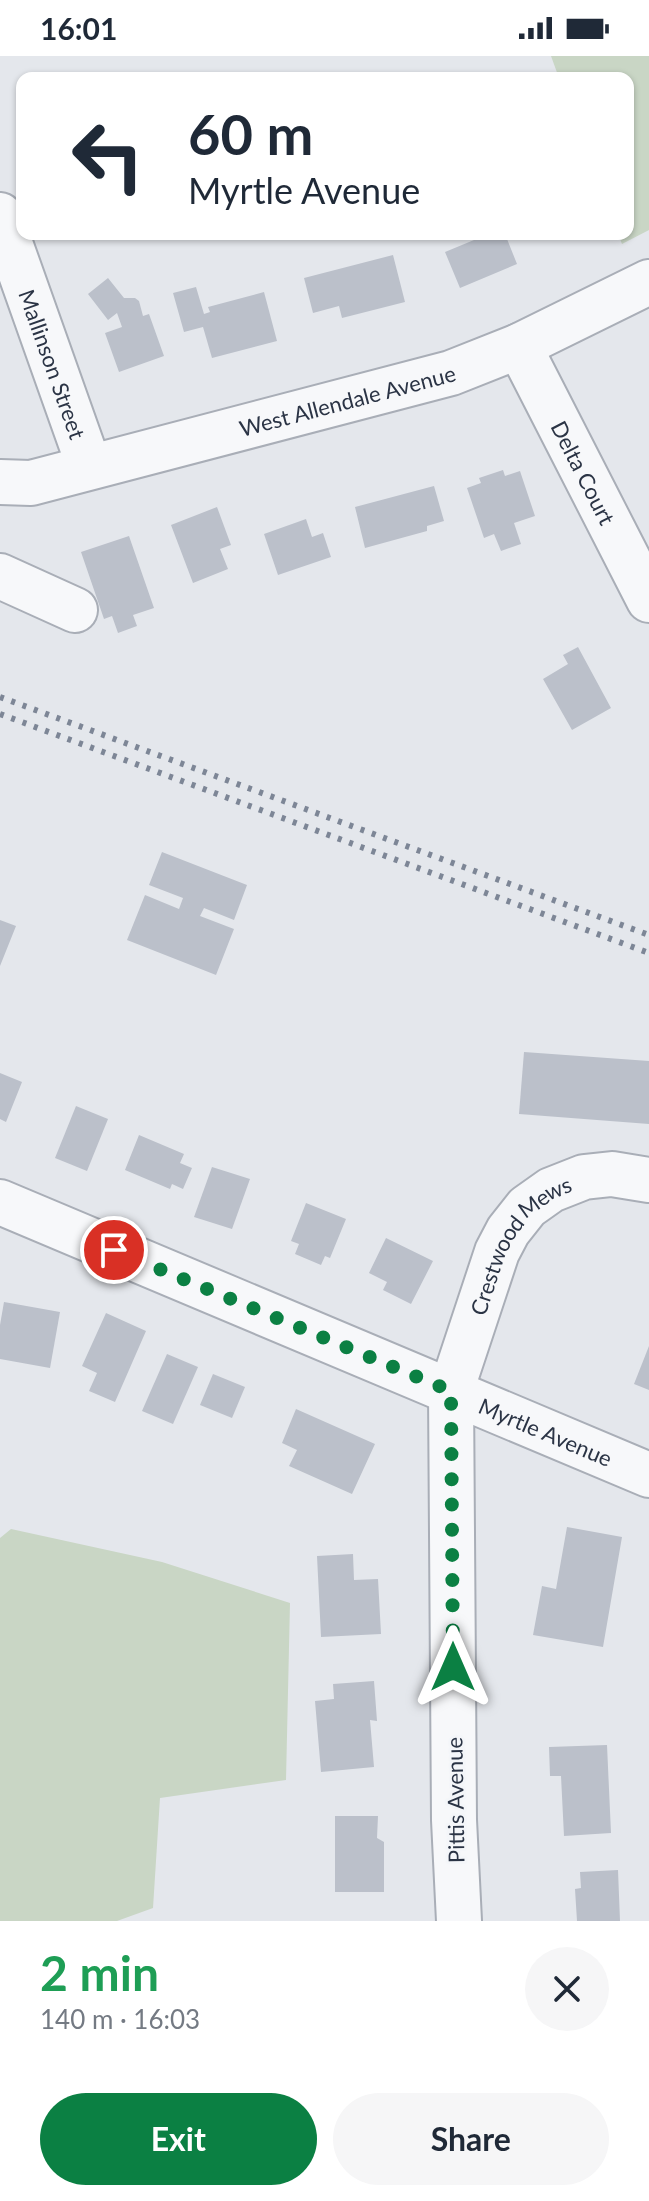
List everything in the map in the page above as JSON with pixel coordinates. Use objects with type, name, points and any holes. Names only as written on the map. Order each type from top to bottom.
[{"type":"street","name":"Mallinson Street","points":[[0,215],[89,466]]},
{"type":"street","name":"West Allendale Avenue","points":[[16,483],[451,373],[519,346],[649,282]]},
{"type":"street","name":"Delta Court","points":[[519,346],[649,600]]},
{"type":"street","points":[[0,576],[75,610]]},
{"type":"street","name":"Crestwood Mews","points":[[451,1391],[497,1252],[508,1231],[527,1207],[551,1190],[584,1177],[612,1174],[649,1180]]},
{"type":"street","name":"Myrtle Avenue","points":[[0,1202],[649,1475]]},
{"type":"street","name":"Pittis Avenue","points":[[451,1391],[454,1820],[459,1921]]},
{"type":"green space","points":[[551,56],[649,56],[649,230],[634,238],[634,72],[557,72]]},
{"type":"green space","points":[[11,1529],[162,1562],[290,1603],[286,1780],[160,1798],[153,1908],[117,1921],[0,1921],[0,1538]]},
{"type":"building","points":[[474,240],[507,240],[517,264],[460,288],[445,252]]},
{"type":"building","points":[[393,255],[405,302],[342,318],[339,306],[313,313],[304,278]]},
{"type":"building","points":[[108,278],[124,298],[139,301],[143,316],[149,314],[164,356],[119,372],[105,333],[122,327],[117,313],[108,320],[88,294]]},
{"type":"building","points":[[196,287],[204,314],[210,312],[208,307],[264,292],[277,341],[212,358],[203,327],[184,332],[173,293]]},
{"type":"building","points":[[503,470],[505,476],[520,471],[535,516],[514,523],[521,544],[501,551],[494,534],[484,538],[467,488],[481,483],[479,478]]},
{"type":"building","points":[[434,486],[444,521],[427,526],[427,531],[365,548],[355,507]]},
{"type":"building","points":[[217,507],[231,545],[220,549],[228,569],[193,583],[171,525]]},
{"type":"building","points":[[306,519],[312,537],[323,533],[331,557],[278,575],[264,534]]},
{"type":"building","points":[[129,536],[154,608],[133,615],[137,626],[118,633],[112,616],[104,619],[81,552]]},
{"type":"building","points":[[578,647],[611,708],[572,730],[543,679],[568,664],[563,655]]},
{"type":"building","points":[[162,852],[247,885],[234,920],[204,908],[200,916],[234,929],[216,975],[127,940],[145,895],[179,909],[183,898],[149,885]]},
{"type":"building","points":[[0,920],[16,926],[0,966]]},
{"type":"building","points":[[524,1052],[649,1061],[649,1124],[519,1114]]},
{"type":"building","points":[[0,1073],[22,1082],[6,1122],[0,1119]]},
{"type":"building","points":[[76,1106],[108,1119],[87,1171],[55,1158]]},
{"type":"building","points":[[139,1135],[184,1154],[180,1163],[192,1168],[183,1189],[172,1184],[170,1189],[125,1170]]},
{"type":"building","points":[[212,1167],[250,1179],[232,1229],[194,1217]]},
{"type":"building","points":[[306,1203],[346,1219],[330,1258],[325,1256],[321,1265],[295,1254],[299,1244],[291,1241]]},
{"type":"building","points":[[386,1238],[433,1261],[411,1304],[383,1290],[387,1282],[369,1273]]},
{"type":"building","points":[[4,1302],[60,1312],[50,1368],[0,1359]]},
{"type":"building","points":[[106,1313],[146,1331],[115,1402],[89,1391],[97,1373],[82,1366]]},
{"type":"building","points":[[649,1346],[649,1390],[634,1384]]},
{"type":"building","points":[[167,1354],[198,1367],[173,1424],[142,1411]]},
{"type":"building","points":[[213,1374],[245,1387],[232,1418],[200,1405]]},
{"type":"building","points":[[296,1409],[375,1444],[352,1494],[289,1466],[297,1450],[282,1443]]},
{"type":"building","points":[[567,1527],[622,1537],[603,1647],[533,1635],[542,1586],[556,1589]]},
{"type":"building","points":[[353,1554],[354,1580],[378,1579],[381,1634],[321,1637],[317,1556]]},
{"type":"building","points":[[374,1681],[377,1721],[370,1720],[374,1767],[321,1772],[315,1701],[334,1699],[333,1684]]},
{"type":"building","points":[[607,1745],[611,1833],[564,1836],[561,1776],[550,1776],[549,1747]]},
{"type":"building","points":[[335,1816],[378,1816],[377,1838],[384,1842],[384,1892],[335,1892]]},
{"type":"building","points":[[618,1870],[620,1921],[577,1921],[575,1889],[581,1888],[580,1872]]},
{"type":"railway","points":[[0,697],[649,935]]},
{"type":"railway","points":[[0,714],[649,953]]},
{"type":"route","points":[[114,1250],[451,1391],[453,1667]]}]
